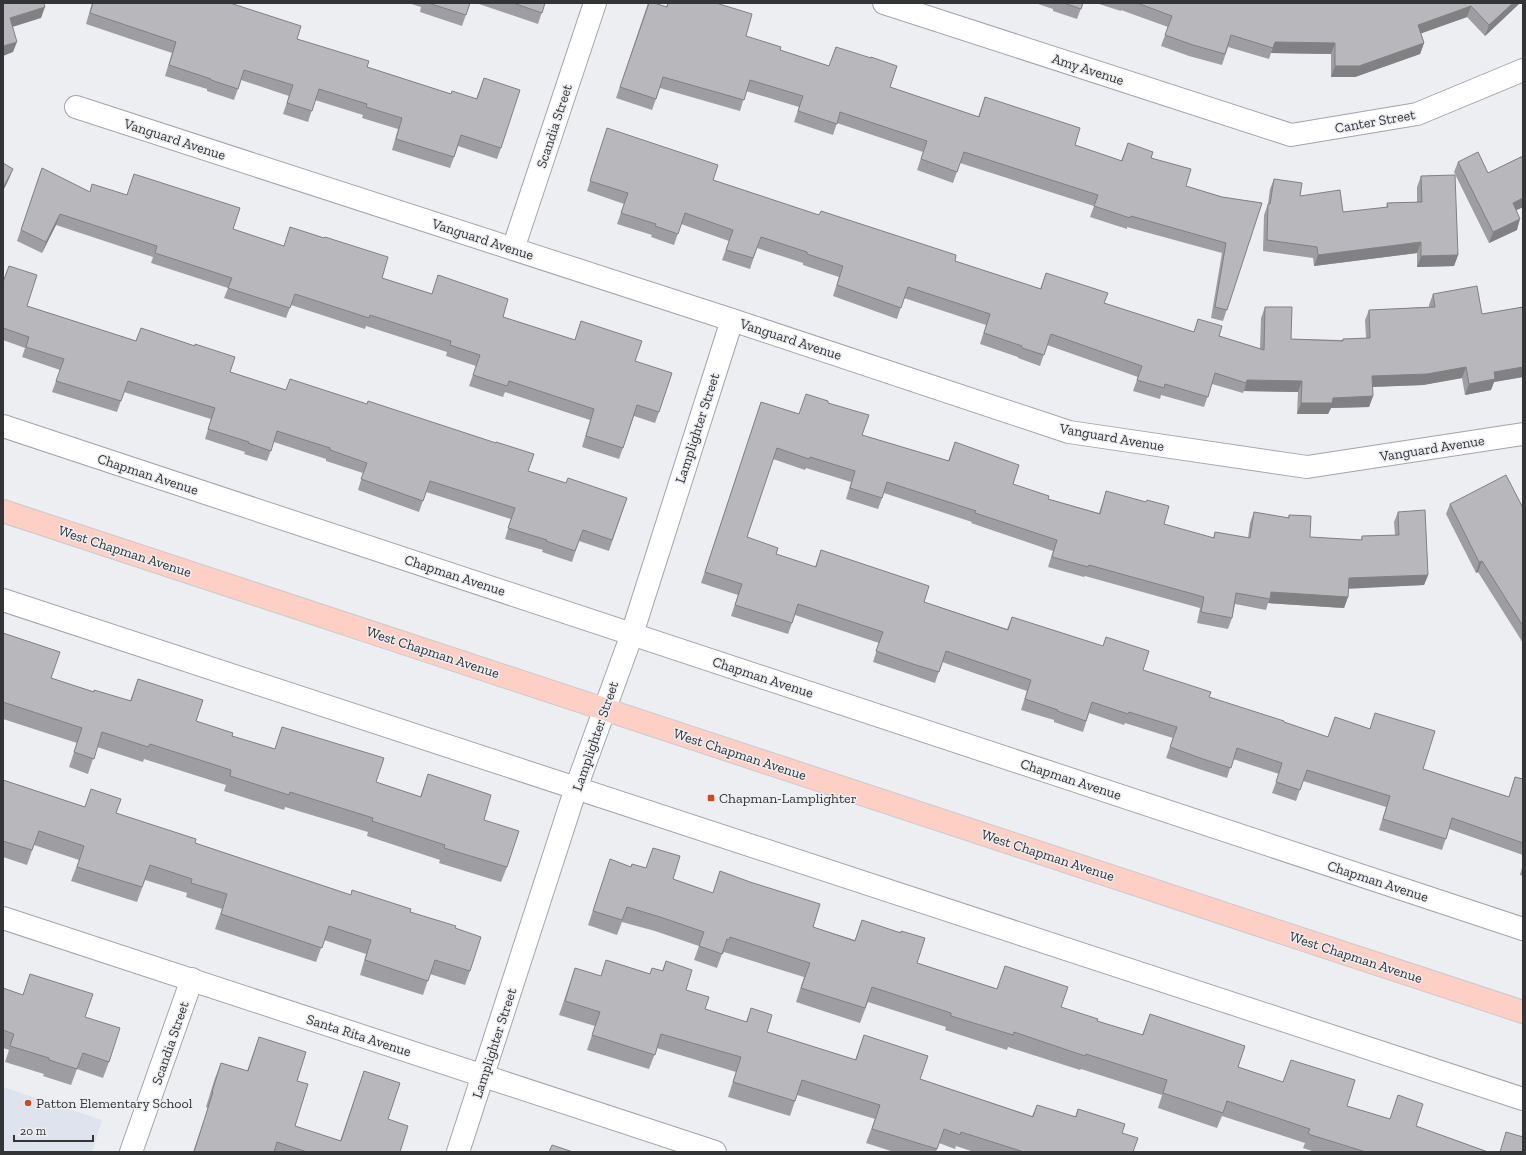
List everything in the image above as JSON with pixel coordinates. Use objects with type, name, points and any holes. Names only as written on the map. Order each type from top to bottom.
[{"type":"main road","name":"West Chapman Avenue","points":[[3,510],[1523,1012]]},
{"type":"street","name":"Scandia Street","points":[[513,249],[595,3]]},
{"type":"street","name":"Amy Avenue","points":[[884,3],[1291,135]]},
{"type":"street","name":"Canter Street","points":[[1291,135],[1417,114],[1523,70]]},
{"type":"street","name":"Vanguard Avenue","points":[[76,107],[732,320],[1069,432],[1307,467],[1523,434]]},
{"type":"street","name":"Lamplighter Street","points":[[458,1152],[576,788],[632,634],[732,320]]},
{"type":"street","name":"Chapman Avenue","points":[[3,426],[1523,928]]},
{"type":"street","points":[[3,600],[1523,1099]]},
{"type":"street","name":"Santa Rita Avenue","points":[[3,918],[715,1152]]},
{"type":"street","name":"Scandia Street","points":[[131,1152],[192,979]]},
{"type":"shaded area","name":"Patton Elementary School","points":[[3,1087],[102,1120],[92,1152],[3,1152]]},
{"type":"building","points":[[3,3],[44,3],[45,7],[10,18],[17,42],[3,46]]},
{"type":"building","points":[[93,3],[230,3],[301,26],[297,39],[369,61],[367,67],[451,94],[452,91],[477,99],[484,78],[520,90],[501,148],[461,135],[454,157],[396,139],[402,118],[366,107],[367,104],[319,89],[312,111],[287,103],[293,85],[244,70],[238,89],[169,65],[176,42],[90,13]]},
{"type":"building","points":[[428,3],[470,3],[466,15]]},
{"type":"building","points":[[513,3],[545,3],[542,13]]},
{"type":"building","points":[[649,3],[667,7],[668,3],[716,3],[752,14],[746,36],[781,47],[780,50],[829,66],[836,47],[871,57],[897,66],[890,87],[979,117],[985,97],[1080,128],[1075,145],[1122,161],[1128,143],[1153,152],[1151,158],[1191,169],[1186,186],[1222,197],[1262,203],[1227,310],[1215,307],[1226,243],[1131,216],[1130,218],[1094,206],[1098,195],[964,152],[957,172],[921,159],[927,141],[840,112],[837,124],[798,111],[803,96],[750,80],[744,100],[663,77],[656,99],[620,87]]},
{"type":"building","points":[[1064,3],[1083,3],[1081,9]]},
{"type":"building","points":[[1137,3],[1513,3],[1489,25],[1471,6],[1418,25],[1424,43],[1359,66],[1335,66],[1335,43],[1275,42],[1273,48],[1231,35],[1225,54],[1193,45],[1165,35],[1172,16]]},
{"type":"building","points":[[607,128],[718,165],[713,180],[819,215],[821,211],[956,255],[955,261],[1041,289],[1046,273],[1108,293],[1104,303],[1194,332],[1198,319],[1222,326],[1219,336],[1264,350],[1265,307],[1292,307],[1291,339],[1343,341],[1343,339],[1370,338],[1369,310],[1435,307],[1433,294],[1477,286],[1482,314],[1523,307],[1523,367],[1494,372],[1495,379],[1469,384],[1466,367],[1427,374],[1372,376],[1373,396],[1333,398],[1332,403],[1301,403],[1302,381],[1247,380],[1246,383],[1215,373],[1208,397],[1165,384],[1164,388],[1137,380],[1142,366],[1051,334],[1044,355],[1022,348],[1022,346],[984,333],[990,314],[908,287],[901,308],[837,285],[843,266],[761,237],[753,258],[726,250],[733,230],[685,213],[678,234],[655,226],[656,224],[621,213],[628,193],[590,181]]},
{"type":"building","points":[[1478,152],[1488,173],[1523,156],[1523,198],[1513,203],[1520,219],[1493,232],[1458,162]]},
{"type":"building","points":[[3,163],[13,169],[3,188]]},
{"type":"building","points":[[42,168],[90,192],[92,184],[127,195],[134,174],[240,208],[233,229],[284,246],[290,227],[388,257],[382,278],[432,294],[438,275],[508,299],[503,317],[575,340],[581,321],[642,341],[635,361],[672,373],[659,412],[637,405],[623,448],[586,436],[594,409],[509,381],[507,386],[473,375],[480,355],[450,345],[451,341],[370,315],[369,318],[295,294],[290,308],[228,288],[232,278],[155,253],[157,246],[60,214],[46,242],[21,230]]},
{"type":"building","points":[[1455,175],[1458,255],[1421,256],[1421,242],[1318,255],[1317,247],[1267,240],[1268,204],[1270,204],[1274,179],[1302,183],[1300,196],[1340,190],[1343,212],[1388,207],[1387,203],[1422,202],[1421,176]]},
{"type":"building","points":[[9,266],[37,275],[27,306],[136,341],[141,328],[195,346],[195,344],[235,357],[230,372],[286,390],[290,379],[367,404],[368,401],[534,454],[528,471],[566,483],[568,478],[627,498],[612,540],[583,530],[575,551],[546,541],[547,540],[508,528],[515,508],[430,481],[423,501],[361,479],[367,463],[330,450],[330,448],[277,431],[271,451],[248,443],[249,442],[208,429],[215,408],[128,381],[121,401],[56,381],[64,359],[26,347],[29,337],[3,328],[3,282]]},
{"type":"building","points":[[806,394],[828,401],[828,403],[869,415],[862,435],[949,461],[955,442],[1019,465],[1013,484],[1049,496],[1048,499],[1100,514],[1106,491],[1146,502],[1147,500],[1169,506],[1164,524],[1214,538],[1215,532],[1250,538],[1254,512],[1289,518],[1289,515],[1311,516],[1310,537],[1362,540],[1362,536],[1399,535],[1398,512],[1425,510],[1428,575],[1349,578],[1348,597],[1271,592],[1270,599],[1236,593],[1232,618],[1201,612],[1204,597],[1089,565],[1088,567],[1052,557],[1057,540],[975,513],[976,511],[887,482],[882,498],[850,488],[855,471],[810,457],[809,459],[777,448],[747,537],[778,548],[776,554],[816,567],[821,550],[929,586],[924,602],[1008,630],[1012,617],[1103,646],[1106,637],[1149,651],[1143,670],[1211,692],[1209,697],[1328,737],[1335,717],[1370,729],[1375,713],[1435,731],[1423,769],[1509,797],[1515,777],[1523,779],[1523,843],[1452,818],[1446,839],[1383,819],[1390,796],[1307,770],[1300,790],[1276,782],[1282,763],[1237,748],[1231,768],[1203,759],[1170,747],[1177,727],[1129,712],[1128,714],[1092,702],[1086,721],[1025,699],[1031,680],[946,651],[939,672],[916,665],[876,651],[883,632],[798,604],[792,623],[735,605],[742,584],[705,572],[761,402],[799,414]]},
{"type":"building","points":[[1506,475],[1523,508],[1523,626],[1482,561],[1479,562],[1450,504]]},
{"type":"building","points":[[3,633],[60,652],[51,678],[94,692],[94,690],[131,701],[138,679],[203,700],[196,721],[233,733],[232,736],[275,749],[282,727],[384,758],[376,782],[421,797],[428,774],[491,795],[484,820],[519,831],[507,867],[444,848],[445,845],[372,821],[373,818],[290,792],[289,795],[230,776],[231,770],[150,744],[148,747],[102,732],[94,759],[74,752],[82,728],[3,702]]},
{"type":"building","points":[[3,780],[85,807],[91,789],[121,799],[116,813],[196,839],[195,843],[351,895],[352,890],[411,909],[410,912],[456,926],[455,928],[481,937],[470,971],[435,960],[428,981],[365,960],[371,940],[329,926],[322,948],[221,914],[227,894],[191,883],[192,879],[150,865],[142,887],[77,867],[84,846],[39,831],[32,850],[3,841]]},
{"type":"building","points":[[653,848],[680,856],[673,879],[713,893],[720,871],[820,904],[813,927],[855,941],[862,920],[901,933],[901,931],[925,938],[917,963],[997,989],[1005,966],[1068,987],[1061,1007],[1098,1019],[1097,1021],[1143,1035],[1150,1014],[1245,1046],[1238,1067],[1283,1082],[1291,1060],[1355,1080],[1347,1106],[1390,1119],[1398,1095],[1423,1104],[1416,1126],[1488,1152],[1366,1152],[1311,1135],[1308,1133],[1310,1129],[1227,1101],[1223,1113],[1163,1093],[1167,1080],[1086,1054],[1085,1056],[1014,1032],[1013,1035],[951,1016],[951,1013],[872,987],[865,1008],[801,988],[810,963],[730,937],[729,940],[727,939],[722,954],[699,946],[704,932],[660,917],[627,907],[622,920],[593,911],[610,859],[631,867],[632,864],[646,868]]},
{"type":"building","points":[[606,960],[650,974],[652,968],[663,971],[666,961],[692,970],[686,990],[709,997],[705,1009],[747,1022],[751,1008],[772,1015],[767,1032],[856,1060],[864,1035],[928,1056],[920,1079],[1033,1117],[1037,1105],[1076,1117],[1078,1109],[1125,1124],[1122,1133],[1138,1138],[1133,1152],[1024,1152],[961,1132],[960,1135],[944,1129],[937,1149],[872,1129],[880,1105],[802,1080],[795,1101],[733,1082],[741,1057],[661,1034],[655,1055],[592,1035],[600,1012],[565,1001],[575,968],[601,976]]},
{"type":"building","points":[[30,974],[93,994],[85,1017],[120,1028],[109,1062],[83,1053],[77,1069],[49,1060],[49,1058],[10,1046],[14,1034],[3,1030],[3,988],[23,995]]},
{"type":"building","points":[[259,1037],[306,1052],[297,1081],[308,1084],[295,1126],[341,1141],[364,1071],[400,1083],[388,1119],[408,1126],[400,1152],[307,1152],[277,1142],[274,1152],[194,1152],[221,1063],[248,1071]]},
{"type":"building","points":[[1506,1132],[1523,1137],[1523,1152],[1500,1152]]},
{"type":"building","points":[[552,1145],[573,1152],[549,1152]]},
{"type":"place","name":"Chapman-Lamplighter","points":[[711,798]]},
{"type":"place","name":"Patton Elementary School","points":[[28,1103]]}]
